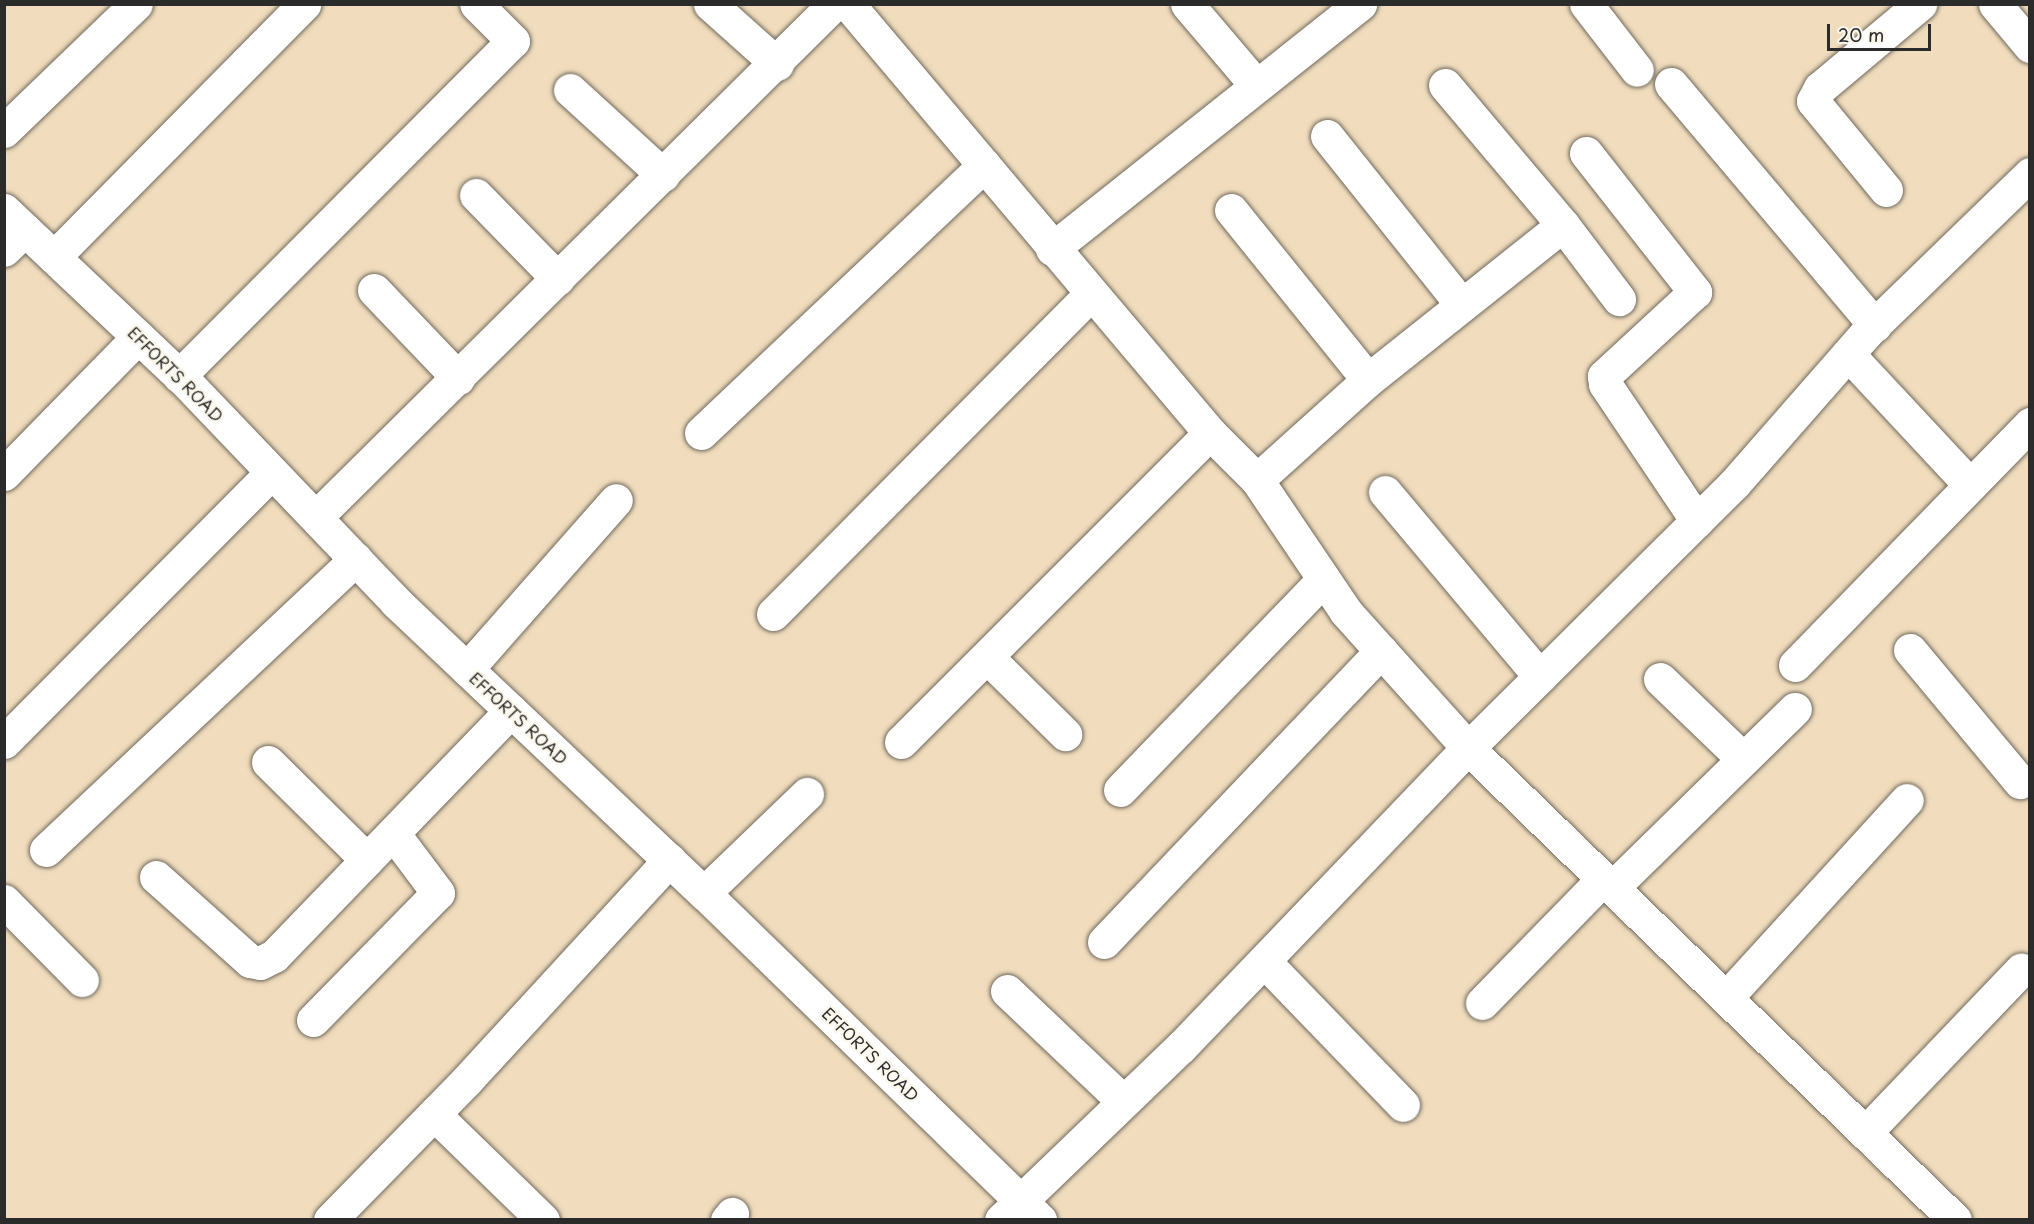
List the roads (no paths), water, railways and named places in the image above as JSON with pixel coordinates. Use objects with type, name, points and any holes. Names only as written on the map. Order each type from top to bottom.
[{"type":"street","points":[[4,131],[136,4]]},
{"type":"street","points":[[54,257],[304,4]]},
{"type":"street","points":[[179,376],[513,41],[476,4]]},
{"type":"street","points":[[710,4],[777,64]]},
{"type":"street","points":[[316,517],[777,64],[834,4]]},
{"type":"street","points":[[848,4],[1052,249],[1210,433],[1257,480],[1346,612],[1468,748],[1865,1133],[1938,1214]]},
{"type":"street","points":[[1187,4],[1256,84]]},
{"type":"street","points":[[1052,249],[1256,84],[1360,4]]},
{"type":"street","points":[[1586,4],[1637,70]]},
{"type":"street","points":[[1886,190],[1813,101],[1820,88],[1920,4]]},
{"type":"street","points":[[1995,5],[2030,46]]},
{"type":"street","points":[[1671,84],[1875,325]]},
{"type":"street","points":[[1445,85],[1563,225],[1619,299]]},
{"type":"street","points":[[570,90],[663,175]]},
{"type":"street","points":[[1327,136],[1462,305]]},
{"type":"street","points":[[1586,153],[1695,292],[1604,376],[1605,384],[1697,521]]},
{"type":"street","points":[[702,433],[984,165]]},
{"type":"street","points":[[1021,1212],[1123,1101],[1264,962],[1468,748],[1697,521],[1875,325],[2030,174]]},
{"type":"street","points":[[476,195],[558,279]]},
{"type":"street","points":[[1231,210],[1368,380]]},
{"type":"street","points":[[1257,480],[1368,380],[1563,225]]},
{"type":"street","name":"EFFORTS ROAD","points":[[11,230],[54,257],[179,376],[356,559],[467,669],[704,893],[1021,1212]]},
{"type":"street","points":[[374,290],[458,378]]},
{"type":"street","points":[[773,614],[1091,294]]},
{"type":"street","points":[[4,474],[138,337]]},
{"type":"street","points":[[1848,354],[1970,485]]},
{"type":"street","points":[[1795,665],[2030,424]]},
{"type":"street","points":[[901,742],[1210,433]]},
{"type":"street","points":[[9,729],[272,472]]},
{"type":"street","points":[[1385,492],[1540,677]]},
{"type":"street","points":[[467,669],[616,500]]},
{"type":"street","points":[[46,850],[356,559]]},
{"type":"street","points":[[1120,790],[1324,579]]},
{"type":"street","points":[[1910,650],[2026,782]]},
{"type":"street","points":[[1104,942],[1382,651]]},
{"type":"street","points":[[987,657],[1065,734]]},
{"type":"street","points":[[1660,679],[1743,759]]},
{"type":"street","points":[[1482,1003],[1795,709]]},
{"type":"street","points":[[156,877],[250,961],[260,963],[274,956],[511,711]]},
{"type":"street","points":[[268,762],[367,860]]},
{"type":"street","points":[[704,893],[807,794]]},
{"type":"street","points":[[1726,998],[1906,800]]},
{"type":"street","points":[[313,1020],[438,893],[393,833]]},
{"type":"street","points":[[330,1220],[434,1114],[669,860]]},
{"type":"street","points":[[4,901],[82,980]]},
{"type":"street","points":[[1264,962],[1403,1105]]},
{"type":"street","points":[[1865,1133],[2021,970]]},
{"type":"street","points":[[1007,991],[1123,1101]]},
{"type":"street","points":[[434,1114],[543,1220]]}]
